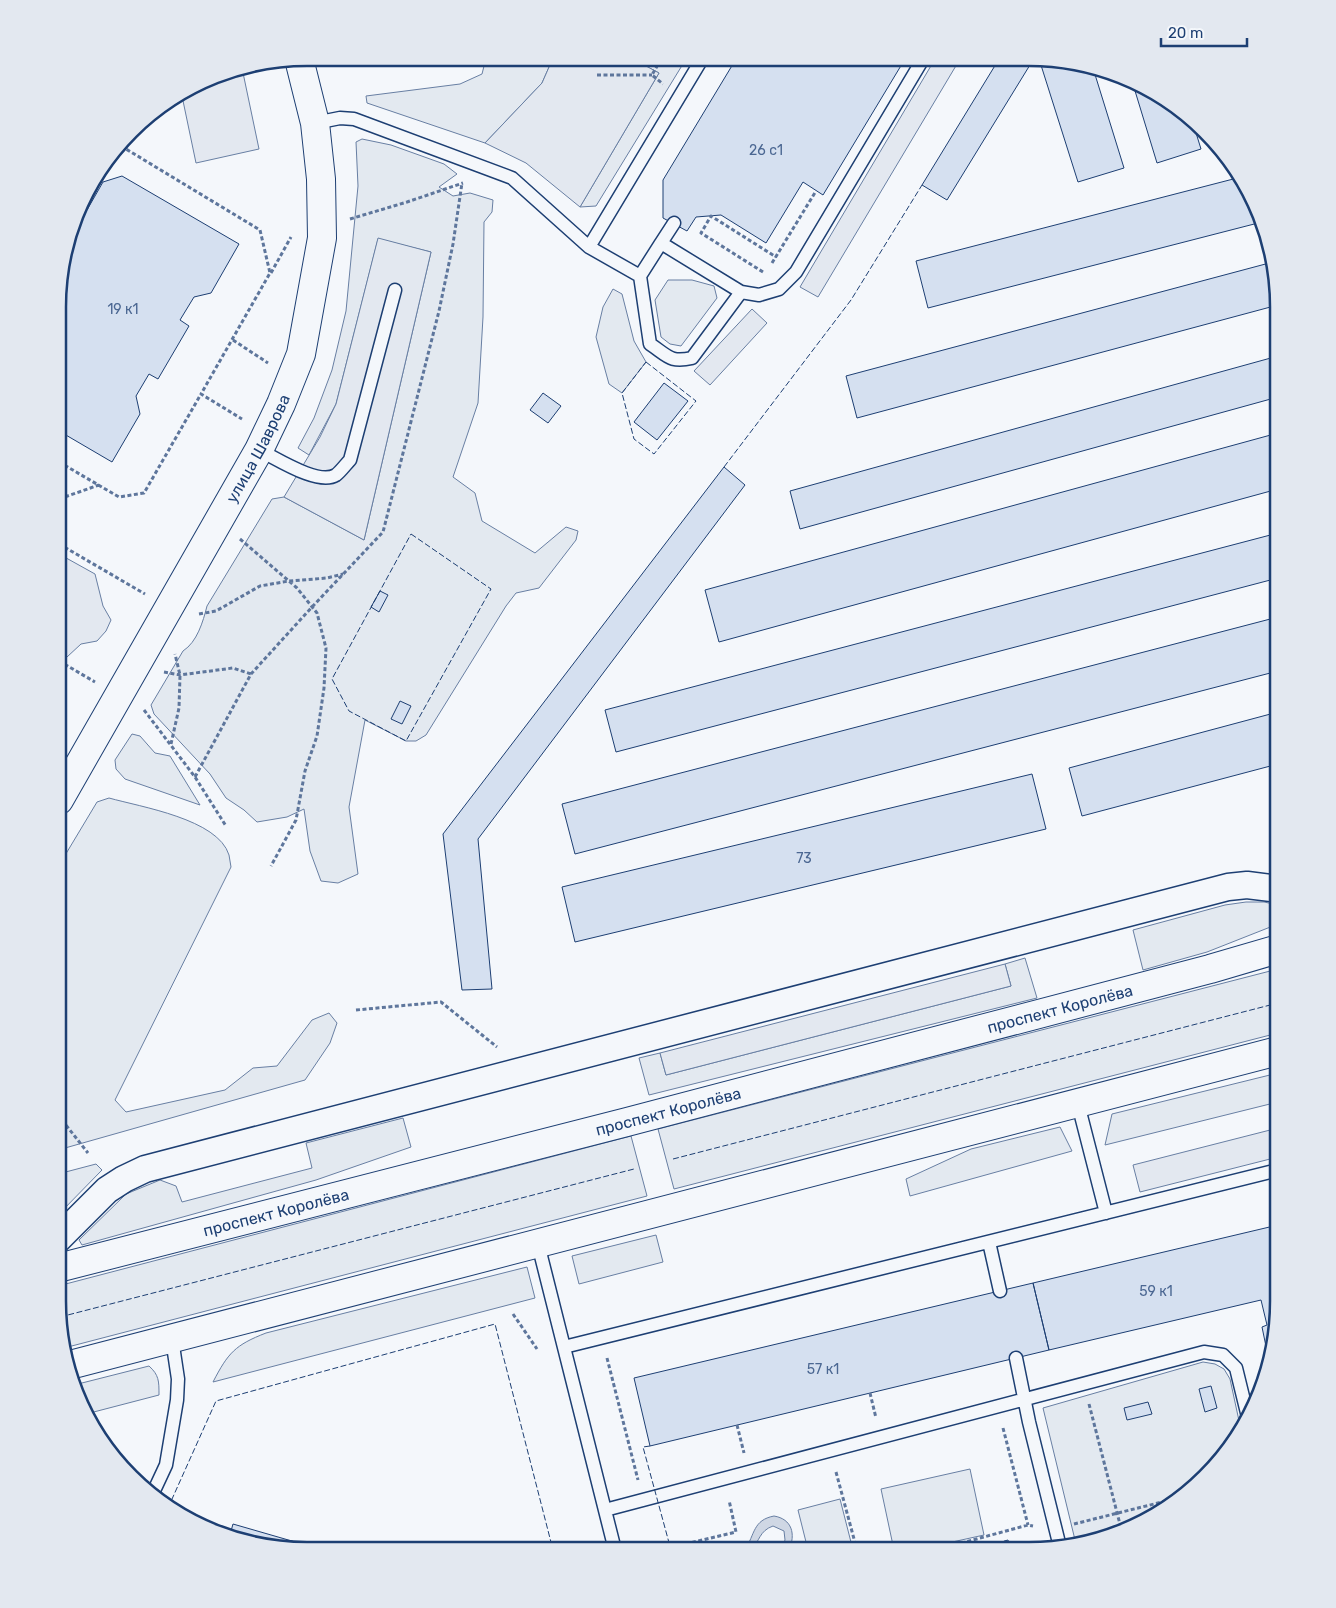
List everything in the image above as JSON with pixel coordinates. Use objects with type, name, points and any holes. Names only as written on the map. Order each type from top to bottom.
[{"type":"street","name":"улица Шаврова","points":[[66,788],[259,450],[281,404],[301,354],[322,238],[321,179],[315,123],[301,66]]},
{"type":"street","points":[[66,1231],[107,1190],[145,1169],[1228,887],[1247,885],[1270,888]]},
{"type":"street","name":"проспект Королёва","points":[[66,1266],[627,1122],[1200,972],[1270,951]]},
{"type":"street","points":[[74,1364],[1270,1054]]},
{"type":"lane","points":[[589,246],[698,66]]},
{"type":"lane","points":[[661,243],[741,292],[759,296],[779,289],[796,272],[919,66]]},
{"type":"lane","points":[[315,123],[340,118],[354,119],[512,178],[589,246],[640,276]]},
{"type":"lane","points":[[674,223],[640,276],[650,344],[671,359],[679,361],[692,358],[741,292]]},
{"type":"lane","points":[[259,450],[300,471],[322,478],[336,475],[350,460],[395,290]]},
{"type":"lane","points":[[1078,1104],[1106,1213]]},
{"type":"lane","points":[[564,1348],[1270,1172]]},
{"type":"lane","points":[[989,1242],[1000,1291]]},
{"type":"lane","points":[[538,1244],[613,1542]]},
{"type":"lane","points":[[155,1488],[166,1465],[177,1400],[178,1379],[172,1339]]},
{"type":"lane","points":[[605,1510],[1204,1352],[1223,1355],[1236,1368],[1246,1406]]},
{"type":"lane","points":[[1016,1358],[1058,1540]]},
{"type":"path","points":[[652,75],[657,66]]},
{"type":"path","points":[[597,75],[652,75],[679,98]]},
{"type":"path","points":[[125,149],[260,230],[270,273]]},
{"type":"path","points":[[347,219],[408,202],[462,183],[478,165]]},
{"type":"path","points":[[195,777],[251,674],[383,532],[438,311],[453,244],[462,183]]},
{"type":"path","points":[[776,257],[711,216],[701,233],[766,274],[816,191]]},
{"type":"path","points":[[66,466],[119,497],[144,493],[291,238]]},
{"type":"path","points":[[232,340],[272,366]]},
{"type":"path","points":[[201,394],[246,422]]},
{"type":"path","points":[[66,497],[99,485]]},
{"type":"path","points":[[240,539],[297,588],[317,613],[326,648],[324,688],[317,736],[305,771],[296,820],[271,866]]},
{"type":"path","points":[[66,548],[148,595]]},
{"type":"path","points":[[196,614],[216,611],[260,586],[289,581],[327,578],[344,574]]},
{"type":"path","points":[[171,744],[179,708],[180,675],[175,651]]},
{"type":"path","points":[[66,665],[99,684]]},
{"type":"path","points":[[163,671],[180,675],[233,668],[251,674]]},
{"type":"path","points":[[142,708],[195,777],[226,826]]},
{"type":"path","points":[[356,1010],[441,1002],[497,1047]]},
{"type":"path","points":[[66,1125],[88,1153]]},
{"type":"path","points":[[513,1314],[537,1349]]},
{"type":"path","points":[[602,1338],[643,1500]]},
{"type":"path","points":[[1084,1384],[1120,1523]]},
{"type":"path","points":[[870,1393],[874,1411]]},
{"type":"path","points":[[1089,1405],[1098,1402]]},
{"type":"path","points":[[737,1425],[748,1473]]},
{"type":"path","points":[[1230,1425],[1232,1431]]},
{"type":"path","points":[[1003,1428],[1028,1525]]},
{"type":"path","points":[[836,1472],[855,1542]]},
{"type":"path","points":[[694,1542],[736,1532],[728,1499]]},
{"type":"shaded area","points":[[484,66],[549,66],[542,83],[485,143],[367,103],[366,96],[460,84],[482,74]]},
{"type":"shaded area","points":[[549,66],[646,66],[659,73],[580,207],[526,163],[485,143],[542,83]]},
{"type":"shaded area","points":[[646,66],[682,66],[596,206],[580,207],[659,73]]},
{"type":"shaded area","points":[[931,66],[956,66],[818,297],[800,287]]},
{"type":"shaded area","points":[[243,75],[259,149],[196,163],[183,101],[200,91]]},
{"type":"shaded area","points":[[362,139],[391,145],[444,164],[457,174],[439,187],[453,196],[470,193],[493,200],[492,212],[484,222],[483,317],[478,403],[453,477],[475,493],[482,521],[535,553],[566,527],[578,531],[576,540],[539,588],[516,593],[506,606],[426,735],[416,741],[406,741],[365,720],[349,807],[358,874],[338,883],[321,881],[310,851],[304,809],[287,817],[257,822],[244,810],[226,798],[210,774],[154,714],[151,705],[183,651],[196,637],[207,606],[272,499],[284,497],[364,540],[431,252],[378,239],[336,404],[309,455],[298,448],[314,418],[332,370],[346,311],[358,186],[356,142]]},
{"type":"shaded area","points":[[378,238],[431,252],[364,540],[284,497],[320,437],[336,404]]},
{"type":"shaded area","points":[[668,280],[692,280],[714,286],[717,298],[681,346],[670,344],[661,337],[655,300]]},
{"type":"shaded area","points":[[613,289],[622,294],[634,341],[646,362],[622,393],[609,384],[596,337],[603,307]]},
{"type":"shaded area","points":[[752,309],[767,323],[710,385],[694,371]]},
{"type":"shaded area","points":[[66,558],[95,574],[103,606],[111,620],[106,631],[97,641],[81,644],[67,657]]},
{"type":"shaded area","points":[[132,734],[140,736],[155,753],[170,756],[200,805],[125,779],[116,769],[115,760]]},
{"type":"shaded area","points":[[109,798],[158,810],[195,824],[210,832],[222,843],[229,855],[231,867],[115,1100],[126,1112],[225,1090],[253,1068],[277,1066],[312,1020],[329,1013],[337,1023],[330,1043],[305,1080],[66,1148],[66,854],[97,802]]},
{"type":"shaded area","points":[[1246,902],[1270,903],[1270,927],[1207,952],[1143,970],[1133,930],[1225,905]]},
{"type":"shaded area","points":[[1025,958],[1037,998],[649,1095],[639,1058],[660,1053],[666,1075],[1011,986],[1005,964]]},
{"type":"shaded area","points":[[1005,964],[1011,986],[666,1075],[660,1053]]},
{"type":"shaded area","points":[[1270,971],[1270,1035],[674,1189],[658,1129]]},
{"type":"shaded area","points":[[1270,1075],[1270,1104],[1105,1145],[1112,1114]]},
{"type":"shaded area","points":[[403,1118],[411,1147],[316,1180],[82,1245],[79,1240],[126,1194],[160,1180],[176,1186],[182,1202],[312,1168],[306,1143]]},
{"type":"shaded area","points":[[1060,1127],[1072,1151],[910,1196],[906,1179],[971,1149]]},
{"type":"shaded area","points":[[1270,1130],[1270,1159],[1140,1192],[1133,1165]]},
{"type":"shaded area","points":[[631,1136],[647,1196],[71,1346],[68,1332],[66,1284]]},
{"type":"shaded area","points":[[96,1164],[102,1170],[66,1207],[66,1172]]},
{"type":"shaded area","points":[[656,1235],[663,1262],[579,1284],[572,1256]]},
{"type":"shaded area","points":[[527,1267],[535,1298],[213,1382],[233,1351],[266,1333]]},
{"type":"shaded area","points":[[1203,1362],[1215,1364],[1224,1369],[1230,1379],[1239,1420],[1210,1460],[1176,1492],[1136,1517],[1091,1534],[1074,1537],[1043,1408]]},
{"type":"shaded area","points":[[149,1366],[155,1372],[158,1379],[159,1395],[93,1412],[81,1383]]},
{"type":"shaded area","points":[[970,1469],[984,1535],[952,1542],[892,1542],[881,1489]]},
{"type":"shaded area","points":[[840,1499],[851,1542],[806,1542],[798,1510]]},
{"type":"shaded area","points":[[774,1516],[785,1520],[791,1528],[791,1542],[784,1542],[784,1531],[773,1526],[762,1533],[757,1542],[749,1542],[758,1524]]},
{"type":"building","points":[[732,66],[901,66],[823,195],[803,182],[766,243],[721,215],[696,217],[687,231],[663,218],[663,180]]},
{"type":"building","points":[[995,66],[1029,66],[947,200],[922,185]]},
{"type":"building","points":[[1042,67],[1060,68],[1095,75],[1124,168],[1078,182]]},
{"type":"building","points":[[1135,91],[1163,107],[1188,126],[1196,134],[1201,149],[1157,163]]},
{"type":"building","points":[[122,176],[239,244],[211,293],[194,297],[180,320],[189,326],[158,379],[149,374],[136,396],[140,414],[112,462],[66,435],[66,307],[68,276],[79,230],[87,210],[103,182]]},
{"type":"building","points":[[1233,179],[1245,200],[1255,224],[928,308],[916,261]]},
{"type":"building","points":[[1266,264],[1270,307],[857,418],[846,376]]},
{"type":"building","points":[[1270,358],[1270,399],[800,529],[790,491]]},
{"type":"building","points":[[664,383],[688,401],[657,440],[634,422]]},
{"type":"building","points":[[543,393],[561,406],[548,423],[530,410]]},
{"type":"building","points":[[1270,435],[1270,491],[719,642],[705,590]]},
{"type":"building","points":[[724,467],[745,485],[478,839],[492,989],[462,990],[443,834]]},
{"type":"building","points":[[1270,535],[1270,580],[616,752],[605,710]]},
{"type":"building","points":[[380,591],[388,595],[379,612],[371,607]]},
{"type":"building","points":[[1270,619],[1270,673],[575,854],[562,804]]},
{"type":"building","points":[[400,701],[411,706],[402,724],[391,719]]},
{"type":"building","points":[[1270,714],[1270,766],[1082,816],[1069,768]]},
{"type":"building","points":[[1032,774],[1046,829],[575,942],[562,887]]},
{"type":"building","points":[[1270,1227],[1270,1301],[1266,1345],[1262,1327],[1267,1325],[1261,1300],[1049,1350],[1033,1283]]},
{"type":"building","points":[[1033,1283],[1049,1350],[650,1446],[634,1378]]},
{"type":"building","points":[[1211,1386],[1217,1408],[1205,1412],[1199,1389]]},
{"type":"building","points":[[1148,1402],[1152,1414],[1127,1420],[1124,1408]]},
{"type":"building","points":[[233,1524],[292,1541],[260,1537],[231,1529]]},
{"type":"fence","points":[[724,467],[851,300],[922,185]]},
{"type":"fence","points":[[646,362],[696,401],[654,454],[634,439],[622,393],[646,362]]},
{"type":"fence","points":[[411,534],[491,589],[406,741],[349,711],[332,679],[411,534]]},
{"type":"fence","points":[[673,1159],[1270,1005]]},
{"type":"fence","points":[[67,1315],[634,1169]]},
{"type":"fence","points":[[172,1500],[216,1401],[495,1324],[551,1542]]},
{"type":"fence","points":[[650,1446],[643,1447],[669,1542]]},
{"type":"fence","points":[[1001,1542],[1008,1540],[1009,1542]]}]
